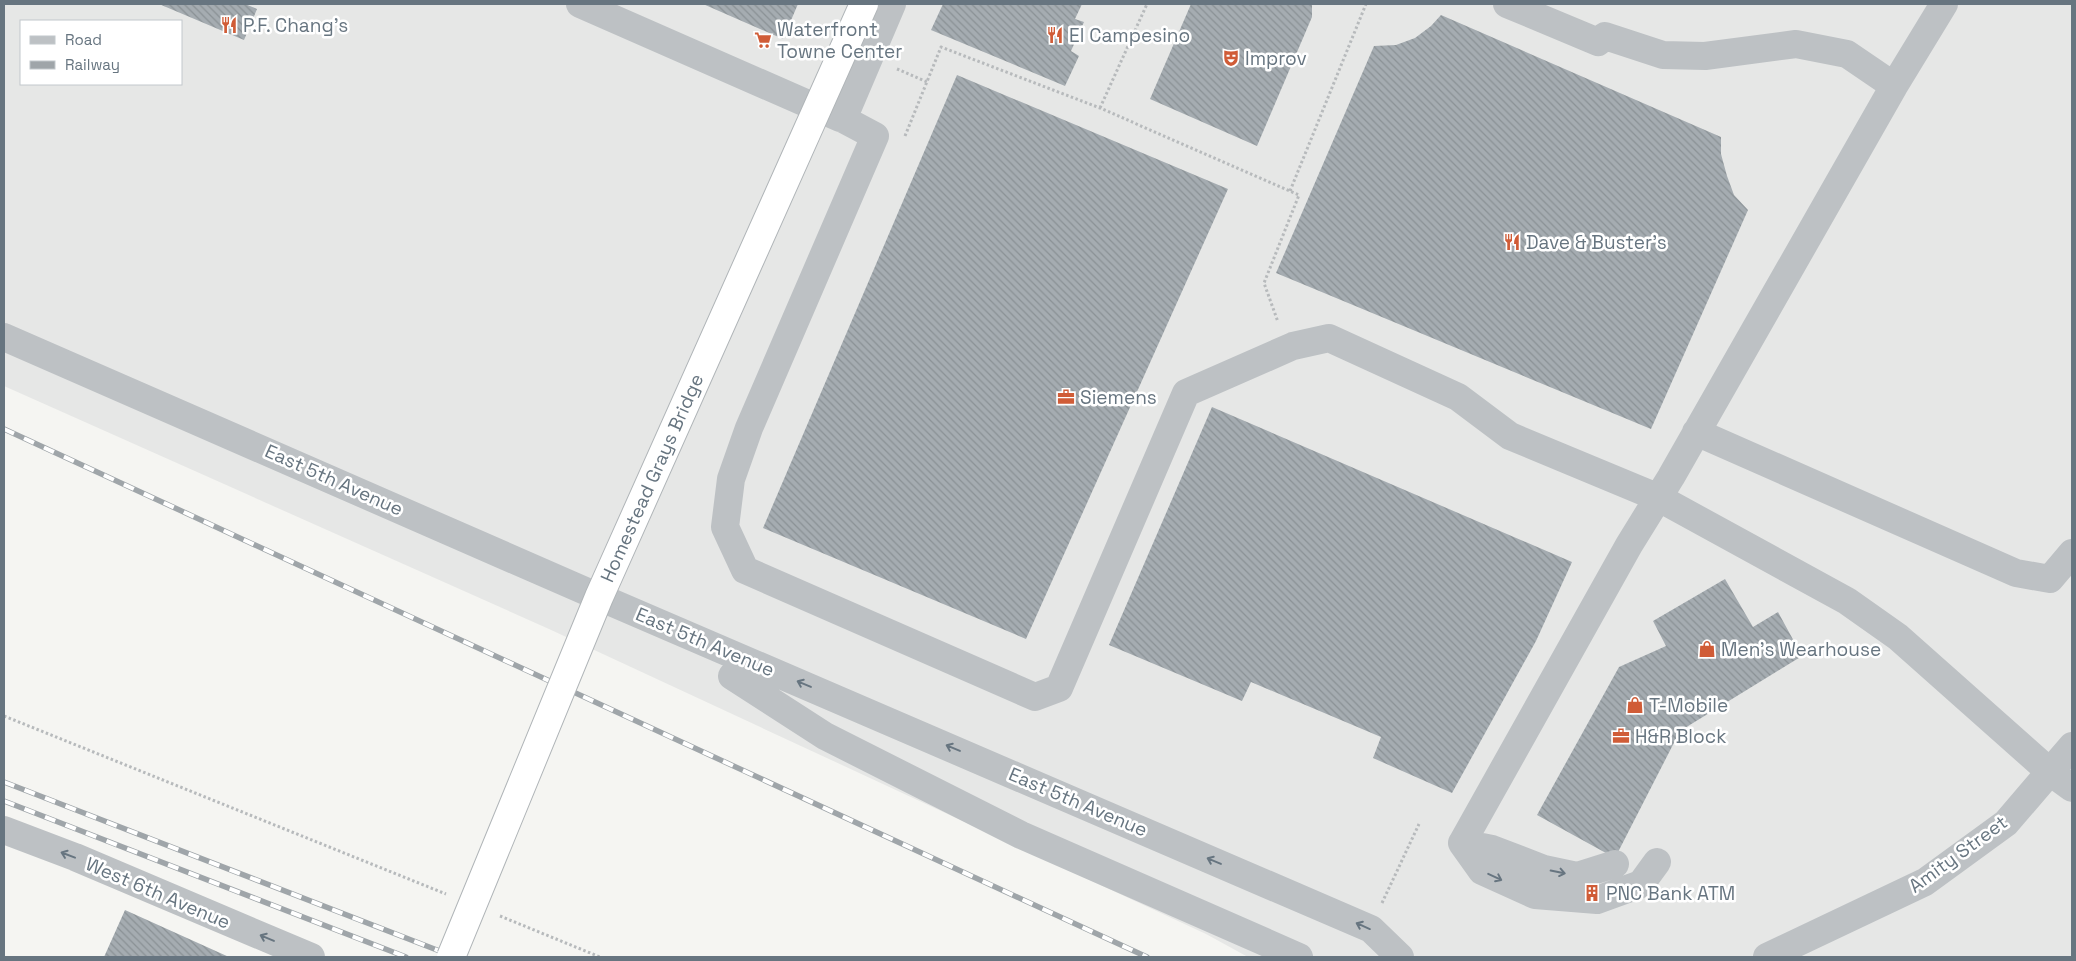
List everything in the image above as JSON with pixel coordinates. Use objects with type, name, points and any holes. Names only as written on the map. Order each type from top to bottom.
[{"type":"main road","name":"Homestead Grays Bridge","points":[[451,957],[599,598],[864,4]]},
{"type":"street","points":[[580,4],[843,119],[875,136],[749,428],[731,479],[724,527],[745,570],[1035,697],[1059,688],[1186,393],[1293,346],[1328,338],[1458,397],[1510,436],[1659,498],[1847,601],[1898,637],[2050,772],[2072,788]]},
{"type":"street","points":[[843,119],[892,4]]},
{"type":"street","points":[[1507,4],[1598,42],[1605,36],[1663,55],[1705,56],[1796,44],[1847,54],[1894,86]]},
{"type":"street","points":[[1462,843],[1624,554],[1659,498],[1894,86],[1944,4]]},
{"type":"street","name":"East 5th Avenue","points":[[4,337],[599,598],[998,767],[1371,929],[1400,957]]},
{"type":"street","points":[[1696,432],[2016,573],[2050,579],[2072,553]]},
{"type":"street","points":[[732,676],[825,736],[1021,835],[1299,957]]},
{"type":"street","name":"Amity Street","points":[[1767,957],[1926,882],[2006,823],[2072,746]]},
{"type":"street","name":"West 6th Avenue","points":[[4,830],[84,861],[312,957]]},
{"type":"street","points":[[1462,843],[1482,871],[1535,895],[1597,900],[1641,884],[1657,862]]},
{"type":"street","points":[[1462,843],[1492,849],[1544,870],[1577,876],[1616,864]]},
{"type":"path","points":[[1100,108],[1147,4]]},
{"type":"path","points":[[1290,191],[1366,4]]},
{"type":"path","points":[[903,140],[941,47],[1100,108],[1299,195],[1264,283],[1279,324]]},
{"type":"path","points":[[900,62],[896,70],[927,82]]},
{"type":"path","points":[[4,716],[454,898]]},
{"type":"path","points":[[1381,906],[1391,880],[1419,824]]},
{"type":"path","points":[[492,913],[600,957]]},
{"type":"shaded area","points":[[4,4],[2072,4],[2072,957],[1248,957],[1206,934],[549,629],[4,386]]},
{"type":"building","name":"P.F. Chang's","points":[[159,4],[245,4],[257,9],[244,40]]},
{"type":"building","points":[[703,4],[798,4],[783,39]]},
{"type":"building","points":[[943,4],[1082,4],[1075,19],[1084,22],[1071,51],[1079,56],[1065,86],[931,30]]},
{"type":"building","name":"Improv","points":[[1191,4],[1312,4],[1312,17],[1257,146],[1150,99]]},
{"type":"building","name":"Dave & Buster's","points":[[1441,15],[1721,137],[1721,154],[1734,195],[1748,210],[1651,429],[1276,273],[1374,46],[1396,45],[1415,38],[1431,26]]},
{"type":"building","points":[[957,75],[1228,189],[1026,639],[763,528]]},
{"type":"building","points":[[1212,407],[1572,562],[1536,641],[1452,793],[1373,758],[1381,737],[1251,682],[1242,701],[1109,645]]},
{"type":"building","points":[[1725,579],[1753,627],[1778,612],[1802,656],[1680,731],[1615,858],[1537,815],[1619,667],[1666,646],[1653,621]]},
{"type":"building","points":[[125,910],[229,957],[104,957]]},
{"type":"railway","points":[[4,429],[1147,957]]},
{"type":"railway","points":[[4,782],[455,957]]},
{"type":"railway","points":[[4,801],[406,957]]},
{"type":"place","name":"P.F. Chang's","points":[[229,25]]},
{"type":"place","name":"El Campesino","points":[[1055,35]]},
{"type":"place","name":"Waterfront Towne Center","points":[[763,40]]},
{"type":"place","name":"Improv","points":[[1231,58]]},
{"type":"place","name":"Dave & Buster's","points":[[1512,242]]},
{"type":"place","name":"Siemens","points":[[1066,397]]},
{"type":"place","name":"Men's Wearhouse","points":[[1707,649]]},
{"type":"place","name":"T-Mobile","points":[[1635,705]]},
{"type":"place","name":"H&R Block","points":[[1621,736]]},
{"type":"place","name":"PNC Bank ATM","points":[[1592,893]]}]
